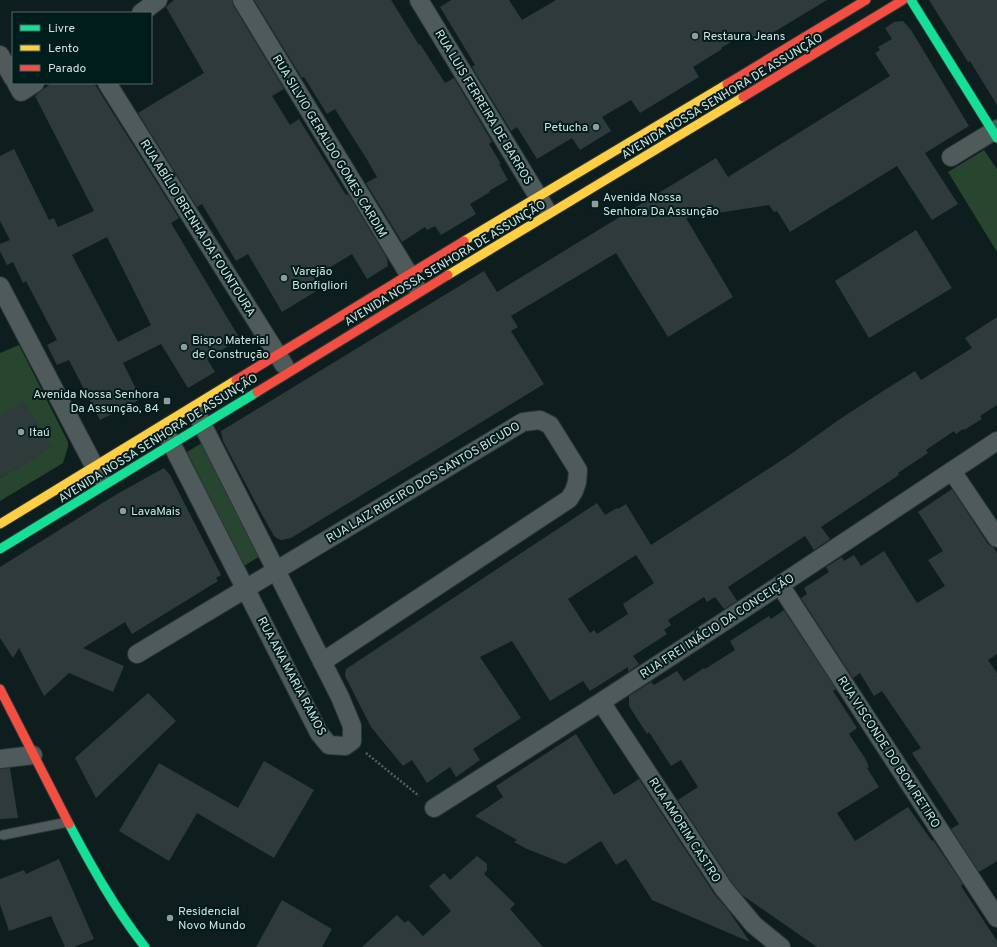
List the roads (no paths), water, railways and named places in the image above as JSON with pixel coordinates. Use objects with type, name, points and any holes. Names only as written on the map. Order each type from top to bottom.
[{"type":"street","points":[[142,12],[158,0]]},
{"type":"street","name":"RUA SILVIO GERALDO GOMES CARDIM","points":[[242,0],[419,292]]},
{"type":"street","name":"RUA LUIS FERREIRA DE BARROS","points":[[420,0],[549,214]]},
{"type":"street","name":"AVENIDA NOSSA SENHORA DE ASSUNÇÃO","points":[[0,524],[409,275],[866,0]]},
{"type":"street","name":"AVENIDA NOSSA SENHORA DE ASSUNÇÃO","points":[[0,549],[419,292],[903,0]]},
{"type":"street","points":[[911,0],[996,132],[951,157]]},
{"type":"street","points":[[0,55],[12,72]]},
{"type":"street","name":"RUA ABÍLIO BRENHA DA FOUNTOURA","points":[[108,84],[289,372]]},
{"type":"street","points":[[0,286],[104,485]]},
{"type":"street","points":[[193,407],[277,570],[322,662]]},
{"type":"street","name":"RUA LAIZ RIBEIRO DOS SANTOS BICUDO","points":[[137,654],[523,422],[540,420],[550,425],[578,470],[577,482],[569,499],[322,662]]},
{"type":"street","name":"RUA ANA MARIA RAMOS","points":[[162,425],[319,734],[329,745],[345,746],[352,741],[352,726],[340,697],[322,662]]},
{"type":"street","name":"RUA FREI INÁCIO DA CONCEIÇÃO","points":[[434,808],[602,702],[997,441]]},
{"type":"street","points":[[952,471],[997,538]]},
{"type":"street","name":"RUA VISCONDE DO BOM RETIRO","points":[[780,585],[997,918]]},
{"type":"street","points":[[0,689],[33,755],[112,902],[131,930],[145,947]]},
{"type":"street","name":"RUA AMORIM CASTRO","points":[[602,702],[724,889],[754,925],[781,947]]},
{"type":"street","points":[[0,759],[33,755]]},
{"type":"lane","points":[[3,835],[69,822]]},
{"type":"place","name":"Restaura Jeans","points":[[695,36]]},
{"type":"place","name":"Petucha","points":[[596,127]]},
{"type":"place","name":"Avenida Nossa Senhora Da Assunção","points":[[595,204]]},
{"type":"place","name":"Varejão Bonfigliori","points":[[284,278]]},
{"type":"place","name":"Bispo Material de Construção","points":[[184,347]]},
{"type":"place","name":"Avenida Nossa Senhora Da Assunção, 84","points":[[167,401]]},
{"type":"place","name":"Itaú","points":[[21,432]]},
{"type":"place","name":"LavaMais","points":[[123,511]]},
{"type":"place","name":"Residencial Novo Mundo","points":[[170,918]]}]
